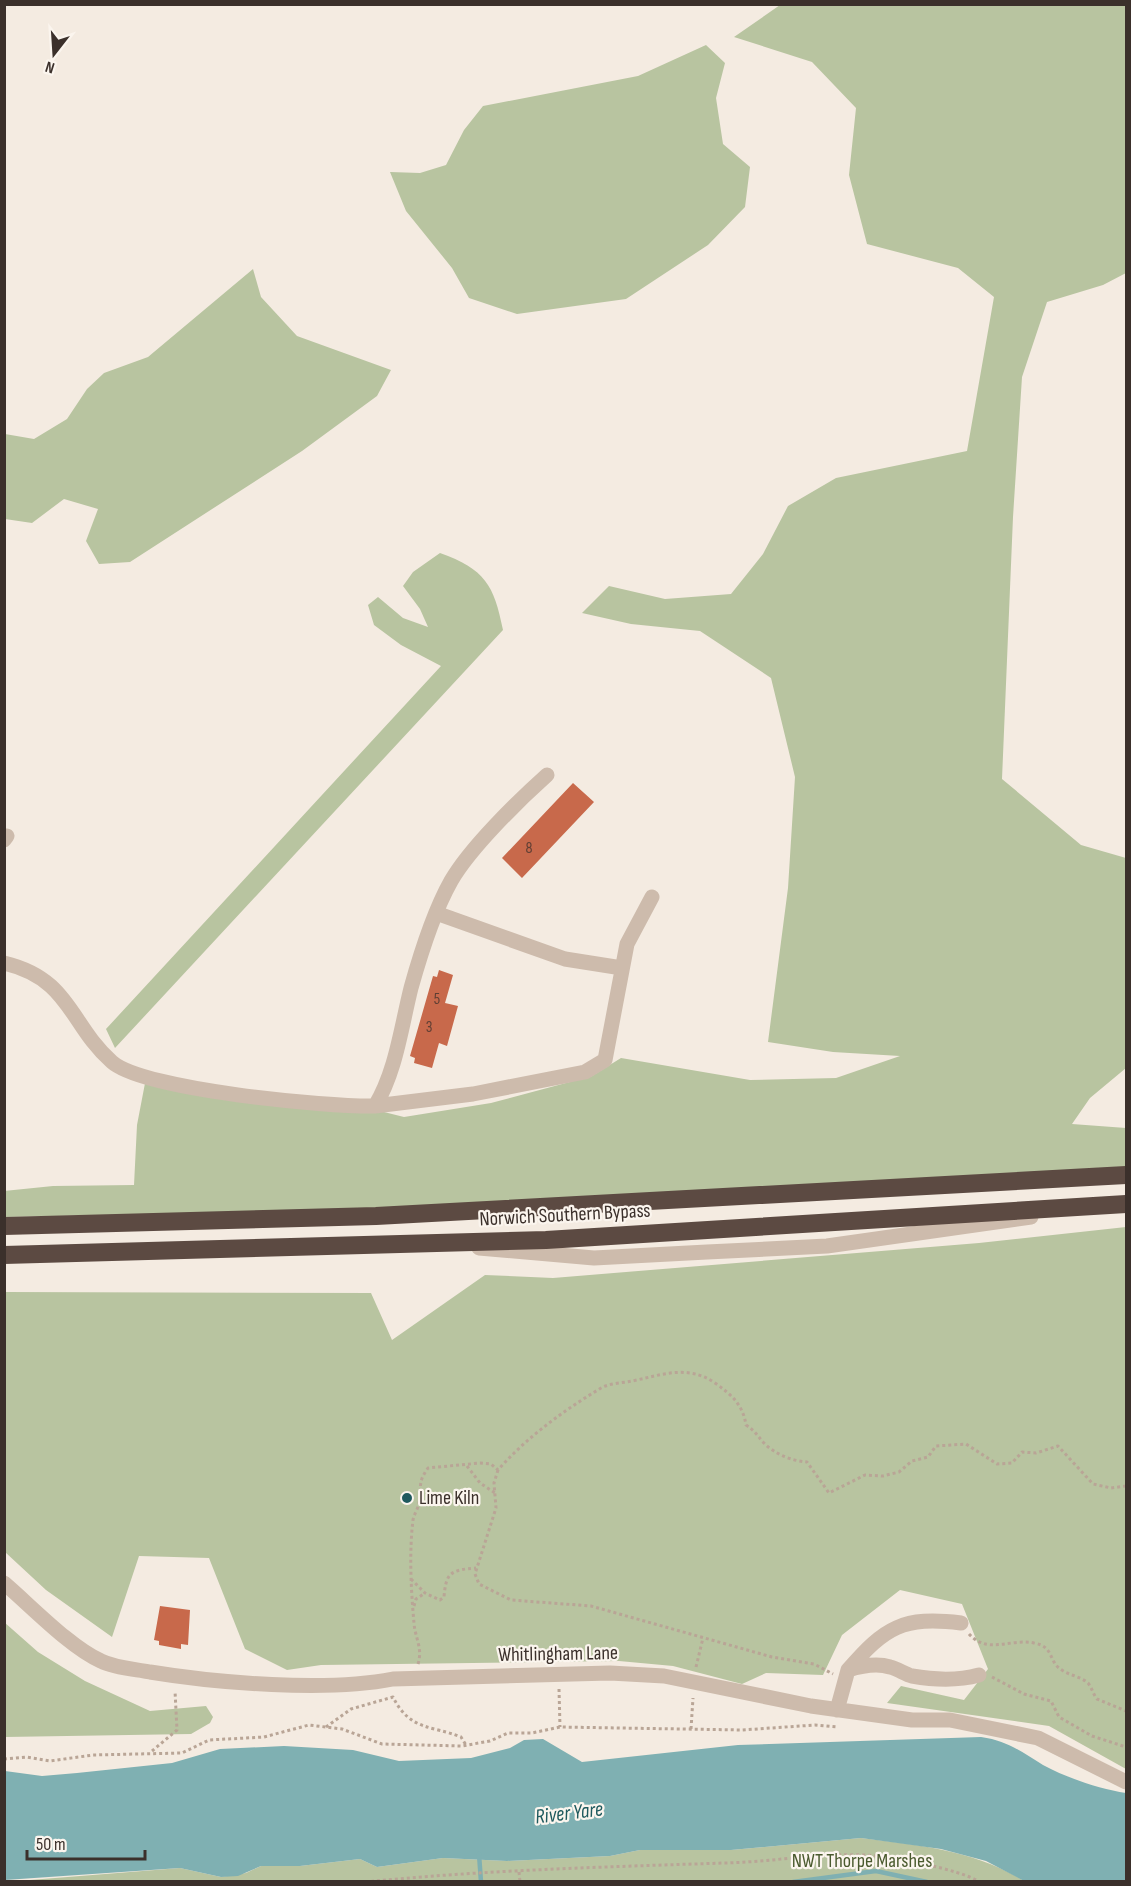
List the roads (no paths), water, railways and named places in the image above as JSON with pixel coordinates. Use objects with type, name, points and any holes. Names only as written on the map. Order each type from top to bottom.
[{"type":"highway","name":"Norwich Southern Bypass","points":[[4,1226],[376,1216],[1126,1175]]},
{"type":"highway","name":"Norwich Southern Bypass","points":[[4,1255],[558,1240],[1126,1204]]},
{"type":"street","points":[[375,1106],[392,1069],[412,986],[436,913],[452,879],[466,861],[547,775]]},
{"type":"street","points":[[4,963],[23,968],[62,995],[99,1047],[112,1062],[127,1072],[218,1091],[333,1106],[375,1106],[473,1094],[585,1072],[605,1060],[627,944],[652,897]]},
{"type":"street","points":[[436,913],[564,959],[621,968]]},
{"type":"street","name":"Whitlingham Lane","points":[[4,1583],[104,1663],[173,1676],[312,1684],[417,1678],[610,1673],[664,1676],[750,1695],[837,1710],[912,1720],[950,1720],[1038,1738],[1126,1782]]},
{"type":"street","points":[[837,1710],[846,1675],[866,1649],[889,1631],[911,1621],[961,1623]]},
{"type":"street","points":[[846,1675],[862,1665],[888,1666],[910,1675],[937,1679],[963,1679],[979,1675]]},
{"type":"water","name":"River Yare","points":[[981,1737],[1006,1744],[1073,1779],[1126,1793],[1126,1881],[1024,1881],[986,1861],[941,1849],[861,1838],[731,1850],[640,1850],[610,1856],[507,1861],[443,1858],[377,1867],[360,1859],[300,1866],[261,1866],[238,1876],[221,1877],[180,1868],[5,1880],[5,1771],[42,1776],[77,1773],[172,1763],[220,1749],[284,1746],[353,1750],[399,1761],[471,1758],[510,1748],[524,1740],[543,1739],[582,1762],[738,1745]]},
{"type":"waterway","points":[[479,1854],[481,1882]]},
{"type":"waterway","points":[[793,1882],[876,1871],[927,1882]]},
{"type":"place","name":"Lime Kiln","points":[[407,1498]]},
{"type":"park label","name":"NWT Thorpe Marshes","points":[[862,1861]]}]
